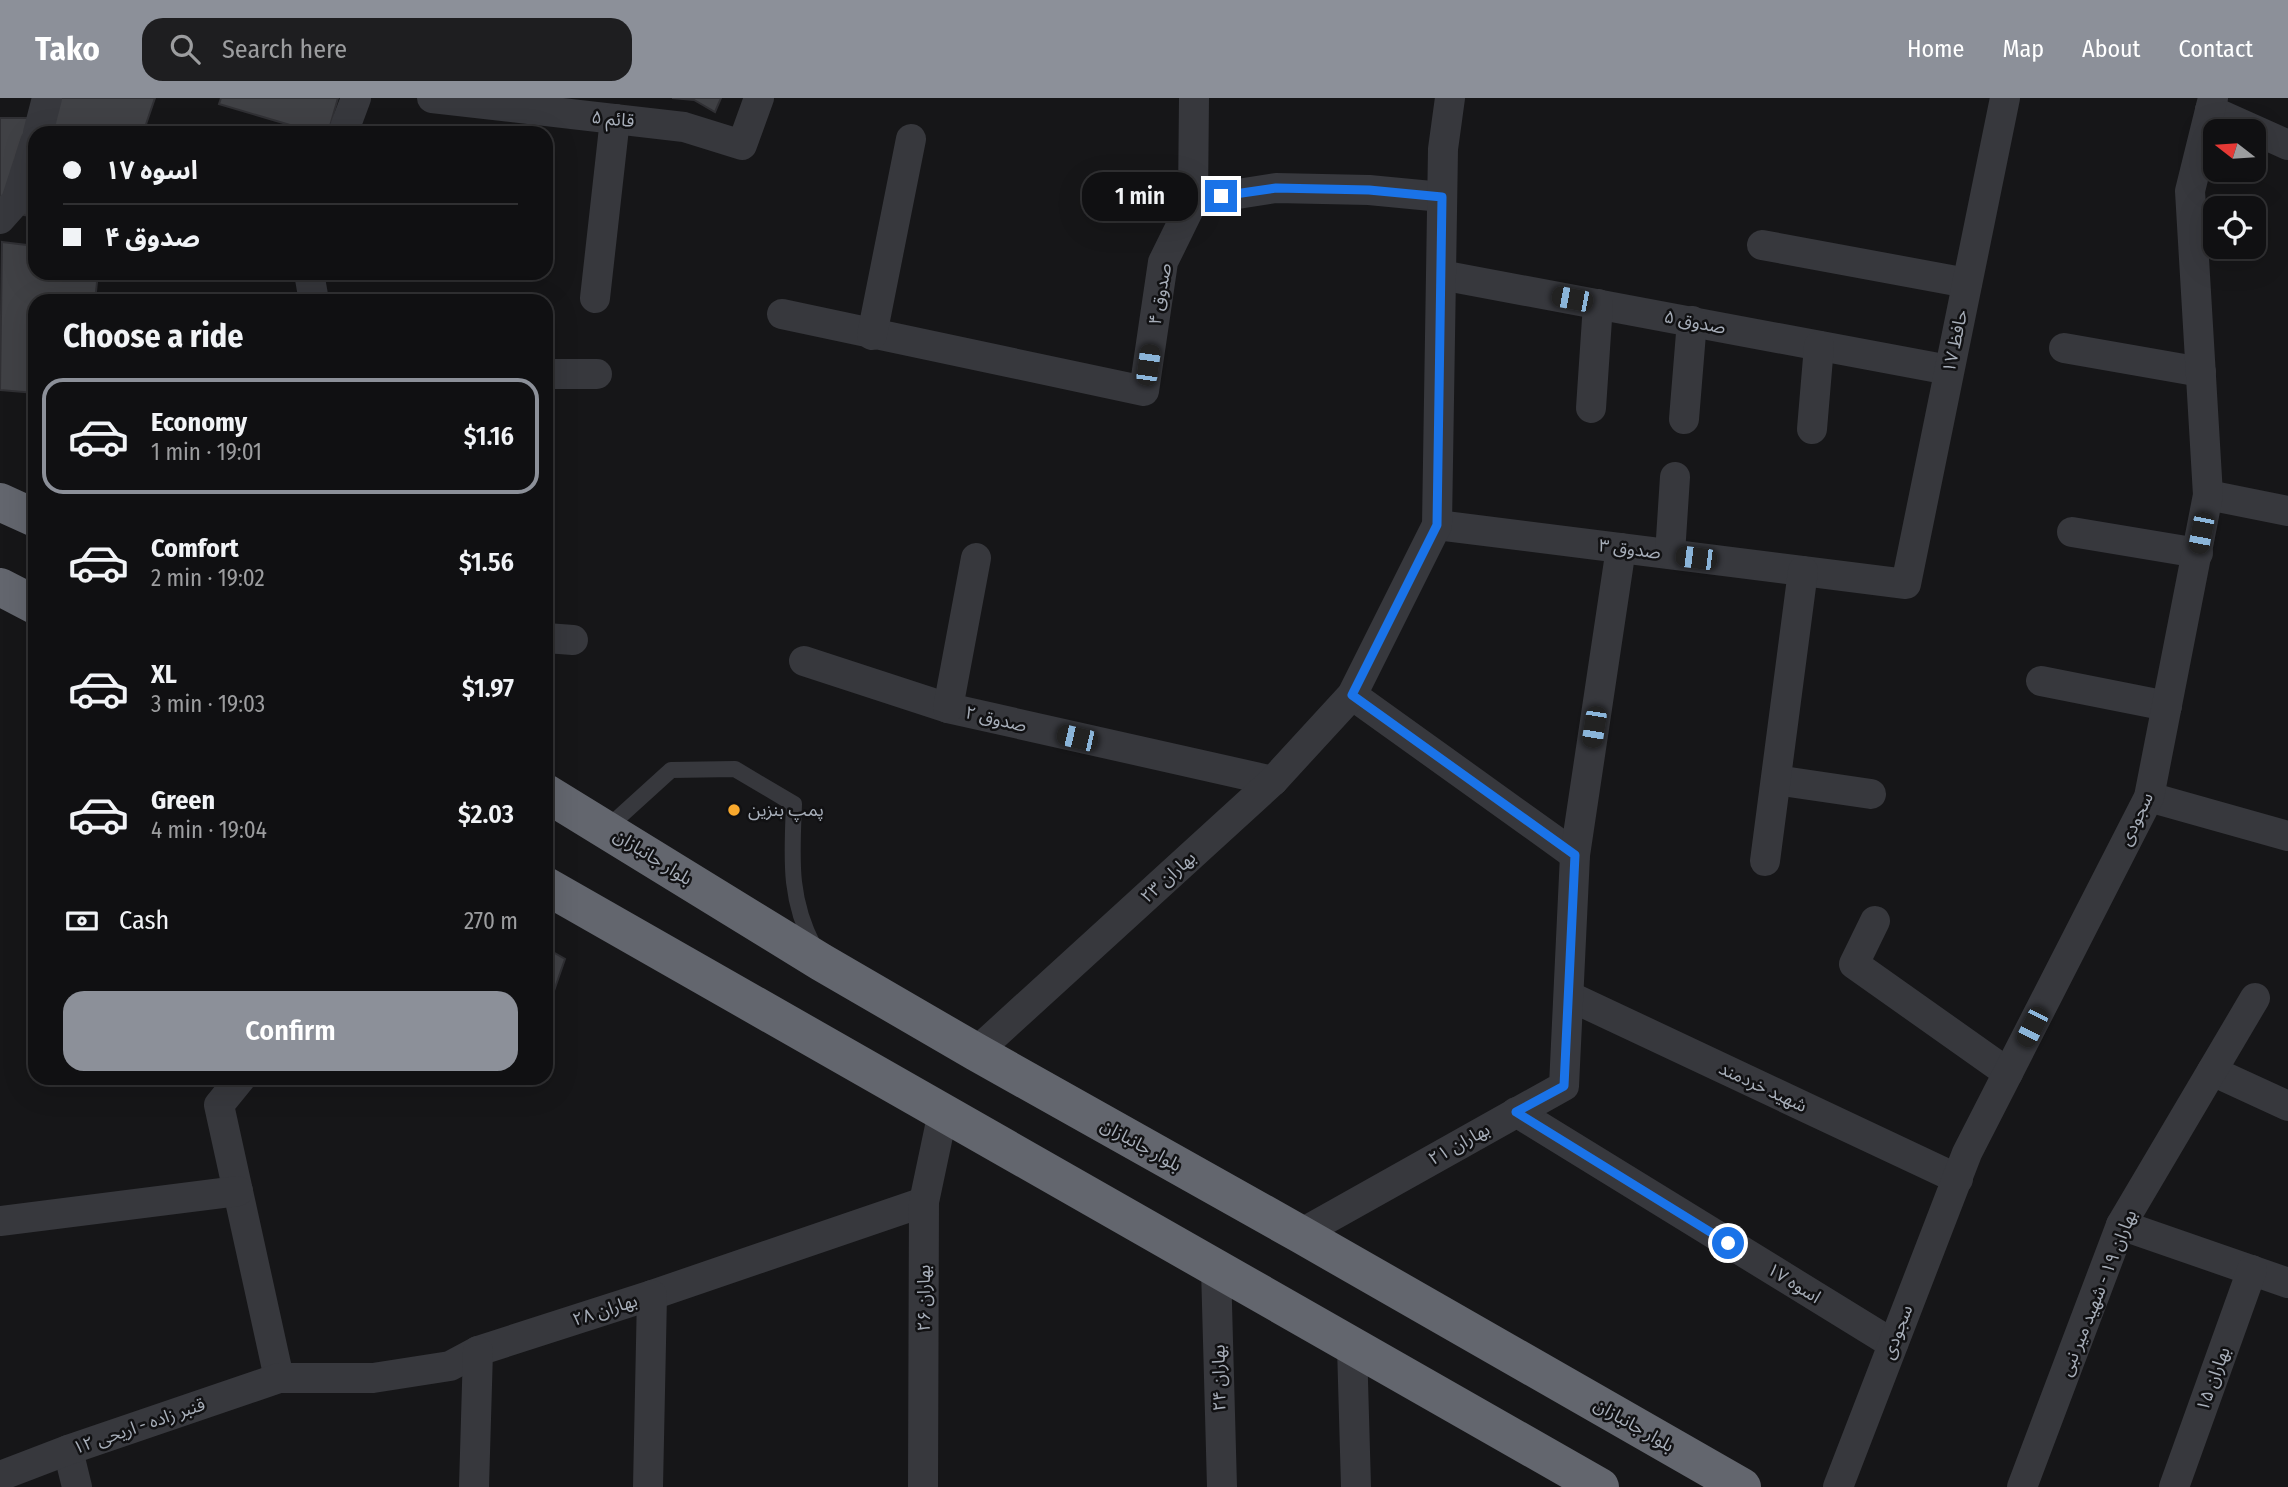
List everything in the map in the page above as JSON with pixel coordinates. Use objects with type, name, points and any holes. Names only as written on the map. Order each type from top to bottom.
[{"type":"highway","points":[[0,502],[28,515]]},
{"type":"highway","points":[[0,587],[28,601]]},
{"type":"highway","name":"بلوار جانبازان","points":[[553,797],[821,962],[976,1052],[1742,1487]]},
{"type":"highway","points":[[553,890],[1600,1487]]},
{"type":"street","points":[[40,126],[47,98]]},
{"type":"street","points":[[346,126],[356,98]]},
{"type":"street","name":"قائم ۵","points":[[432,98],[684,127],[743,145],[759,98]]},
{"type":"street","points":[[1194,98],[1193,201],[1276,188],[1369,190],[1442,197]]},
{"type":"street","points":[[1437,525],[1443,149],[1450,98]]},
{"type":"street","name":"حافظ ۱۷","points":[[1906,584],[2005,98]]},
{"type":"street","points":[[2211,104],[2288,145]]},
{"type":"street","name":"سجودی","points":[[1838,1487],[1967,1153],[2149,797],[2208,495],[2190,191],[2211,104]]},
{"type":"street","points":[[595,298],[615,119]]},
{"type":"street","points":[[782,314],[872,335],[911,139]]},
{"type":"street","points":[[0,219],[16,201],[28,164]]},
{"type":"street","name":"صدوق ۴","points":[[872,335],[1144,391],[1163,262],[1193,201]]},
{"type":"street","points":[[1762,245],[1967,283]]},
{"type":"street","name":"صدوق ۵","points":[[1441,275],[1950,370]]},
{"type":"street","points":[[1591,408],[1598,304]]},
{"type":"street","points":[[1684,419],[1692,321]]},
{"type":"street","points":[[1812,429],[1819,346]]},
{"type":"street","points":[[2064,348],[2202,372]]},
{"type":"street","points":[[553,373],[597,374]]},
{"type":"street","points":[[1670,554],[1675,477]]},
{"type":"street","points":[[2208,495],[2288,511]]},
{"type":"street","name":"صدوق ۳","points":[[1437,525],[1906,584]]},
{"type":"street","name":"بهاران ۲۳","points":[[976,1052],[1273,781],[1352,695],[1437,525]]},
{"type":"street","points":[[2072,532],[2198,552]]},
{"type":"street","name":"بهاران ۲۱","points":[[1300,1234],[1564,1086],[1575,855],[1621,548]]},
{"type":"street","points":[[947,708],[976,558]]},
{"type":"street","points":[[1765,861],[1803,571]]},
{"type":"street","name":"صدوق ۲","points":[[804,661],[947,708],[1273,781]]},
{"type":"street","points":[[2040,681],[2167,706]]},
{"type":"street","points":[[1352,695],[1575,855]]},
{"type":"street","points":[[1776,780],[1871,793]]},
{"type":"street","points":[[2149,797],[2288,836]]},
{"type":"street","points":[[1875,921],[1854,964],[2008,1073]]},
{"type":"street","name":"شهید خردمند","points":[[1569,996],[1958,1178]]},
{"type":"street","name":"بهاران ۱۹ - شهید میر نبی","points":[[2022,1487],[2122,1225],[2255,998]]},
{"type":"street","points":[[2213,1071],[2288,1105]]},
{"type":"street","points":[[235,1085],[219,1105],[279,1378]]},
{"type":"street","name":"بهاران ۲۶","points":[[923,1487],[924,1202],[943,1112]]},
{"type":"street","name":"اسوه ۱۷","points":[[1516,1112],[1893,1344]]},
{"type":"street","points":[[0,1221],[238,1191]]},
{"type":"street","name":"بهاران ۲۸","points":[[279,1378],[373,1378],[450,1366],[478,1351],[924,1202]]},
{"type":"street","points":[[2122,1225],[2288,1283]]},
{"type":"street","name":"بهاران ۲۴","points":[[1216,1268],[1222,1487]]},
{"type":"street","name":"بهاران ۱۵","points":[[2176,1486],[2252,1270]]},
{"type":"street","points":[[648,1487],[652,1295]]},
{"type":"street","points":[[1352,1346],[1356,1487]]},
{"type":"street","points":[[474,1487],[478,1351]]},
{"type":"street","name":"قنبر زاده - اریحی ۱۲","points":[[0,1476],[279,1378]]},
{"type":"street","points":[[68,1450],[77,1487]]},
{"type":"lane","points":[[606,829],[671,770],[735,769],[794,804],[791,871],[802,924],[821,962]]},
{"type":"building","points":[[60,98],[155,98],[145,126],[51,126]]},
{"type":"building","points":[[221,98],[338,98],[330,126],[293,126],[219,104]]},
{"type":"building","points":[[672,98],[721,98],[715,112],[694,100]]},
{"type":"building","points":[[0,118],[32,118],[7,198],[0,199]]},
{"type":"building","points":[[2,242],[28,245],[28,280],[97,280],[96,294],[28,294],[28,392],[0,390]]},
{"type":"building","points":[[553,952],[565,959],[553,994]]},
{"type":"place","name":"پمپ بنزین","points":[[734,810]]},
{"type":"route","points":[[1221,196],[1276,188],[1369,190],[1442,197],[1437,525],[1352,695],[1575,855],[1564,1086],[1516,1112],[1728,1243]]}]
